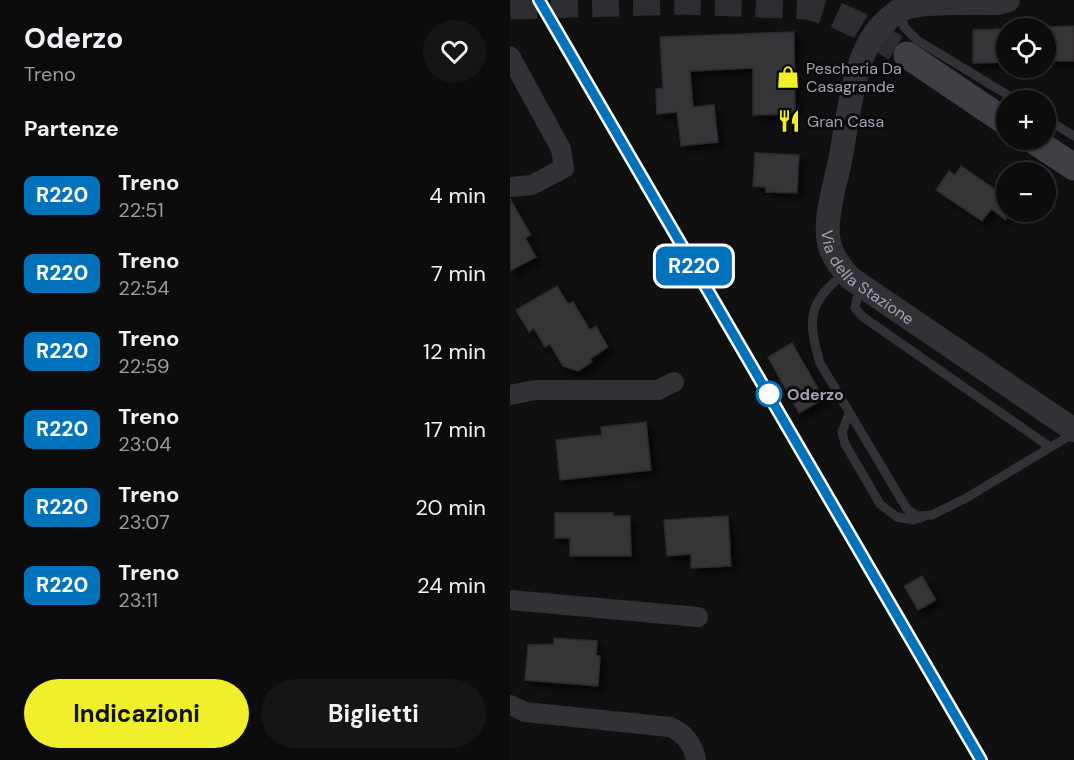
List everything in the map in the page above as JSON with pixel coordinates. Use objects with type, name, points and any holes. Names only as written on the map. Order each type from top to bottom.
[{"type":"main road","points":[[907,55],[996,115]]},
{"type":"main road","points":[[1048,150],[1074,167]]},
{"type":"street","points":[[901,9],[928,3],[998,3],[1008,0]]},
{"type":"street","name":"Via della Stazione","points":[[901,9],[884,21],[870,41],[858,71],[829,225],[832,253],[845,273],[865,288],[1074,431]]},
{"type":"street","points":[[510,56],[561,149],[564,168],[532,185],[510,187]]},
{"type":"street","points":[[510,394],[536,390],[657,390],[674,382]]},
{"type":"street","points":[[510,600],[698,617]]},
{"type":"street","points":[[510,705],[525,712],[669,727],[680,731],[689,741],[696,760]]},
{"type":"lane","points":[[901,9],[904,27],[917,40],[1000,90]]},
{"type":"lane","points":[[1056,125],[1074,136]]},
{"type":"lane","points":[[845,273],[825,288],[813,313],[812,336],[820,363],[907,508],[917,516],[932,515]]},
{"type":"lane","points":[[865,288],[855,308],[863,317],[1050,447]]},
{"type":"lane","points":[[849,413],[842,432],[845,444],[880,504],[897,518],[913,520],[932,515],[968,497],[1074,431]]},
{"type":"building","points":[[1074,26],[1074,61],[1056,61],[1056,27]]},
{"type":"building","points":[[996,29],[996,62],[973,63],[973,30]]},
{"type":"building","points":[[794,32],[795,114],[753,115],[753,68],[690,71],[693,107],[714,105],[718,142],[681,146],[677,112],[657,114],[656,89],[663,88],[660,37]]},
{"type":"building","points":[[755,153],[799,155],[797,193],[766,192],[766,187],[753,186]]},
{"type":"building","points":[[961,166],[996,190],[996,213],[991,209],[982,221],[936,190],[949,171],[955,175]]},
{"type":"building","points":[[510,199],[531,235],[525,238],[536,257],[510,271]]},
{"type":"building","points":[[557,286],[568,304],[573,302],[590,330],[596,326],[608,347],[590,359],[592,362],[578,371],[563,366],[550,344],[545,347],[534,328],[529,332],[516,310]]},
{"type":"building","points":[[792,343],[824,399],[799,413],[768,357]]},
{"type":"building","points":[[646,422],[651,470],[560,480],[556,440],[602,435],[601,427]]},
{"type":"building","points":[[555,513],[613,513],[613,516],[630,516],[631,556],[570,556],[570,538],[555,538]]},
{"type":"building","points":[[728,516],[731,566],[691,568],[691,554],[667,556],[664,520]]},
{"type":"building","points":[[922,576],[936,600],[918,610],[904,586]]},
{"type":"building","points":[[554,638],[597,641],[596,656],[600,656],[598,686],[525,680],[528,645],[554,644]]},
{"type":"tunnel","points":[[510,6],[686,1],[808,6],[858,25],[907,55]]},
{"type":"railway","points":[[539,0],[981,760]]},
{"type":"train","name":"R220","points":[[539,0],[981,760]]},
{"type":"place","name":"Pescheria Da Casagrande","points":[[788,77]]},
{"type":"place","name":"Gran Casa","points":[[789,121]]},
{"type":"place","name":"Oderzo","points":[[769,394]]}]
